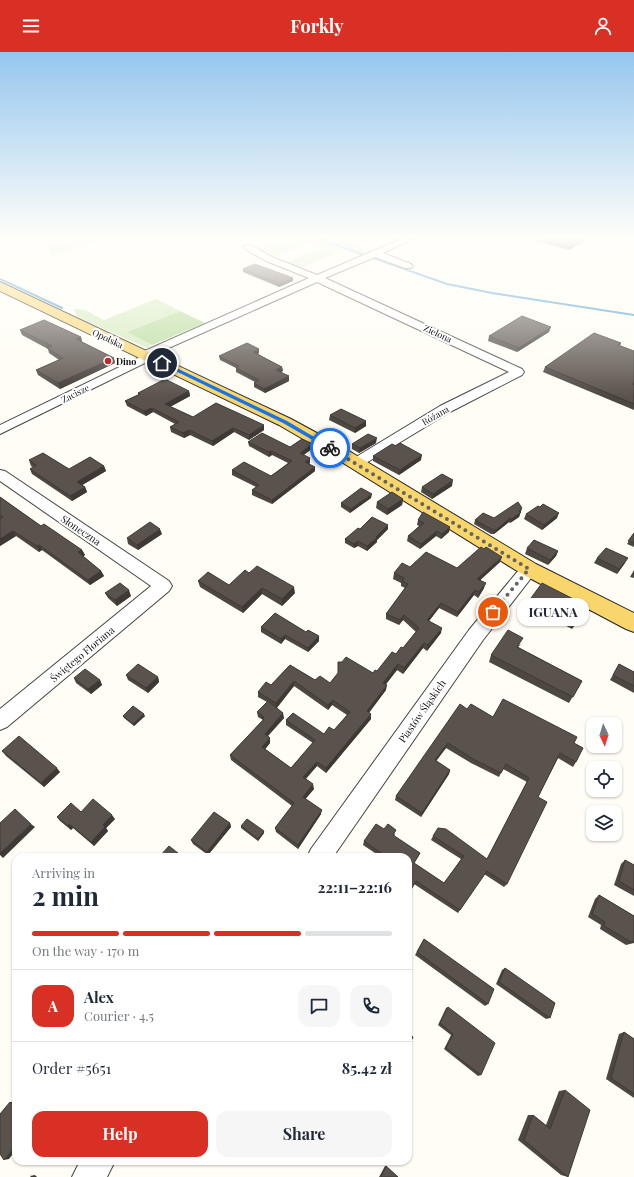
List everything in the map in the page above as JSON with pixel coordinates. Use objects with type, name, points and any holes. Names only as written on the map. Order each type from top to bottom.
[{"type":"main road","name":"Opolska","points":[[14,292],[285,422],[356,463],[529,569],[634,622]]},
{"type":"street","name":"Zacisze","points":[[0,430],[147,356],[285,292]]},
{"type":"street","name":"Zielona","points":[[348,292],[518,372]]},
{"type":"street","name":"Różana","points":[[356,463],[445,409],[518,372]]},
{"type":"street","name":"Słoneczna","points":[[0,474],[162,586]]},
{"type":"street","name":"Piastów Śląskich","points":[[322,853],[476,635],[529,569]]},
{"type":"street","name":"Świętego Floriana","points":[[0,721],[162,586]]},
{"type":"street","points":[[88,1177],[96,1165]]},
{"type":"green space","points":[[156,299],[180,311],[127,332],[152,345],[147,348],[77,317],[74,309],[85,310],[104,320]]},
{"type":"green space","points":[[180,311],[205,323],[152,345],[127,332]]},
{"type":"building","points":[[522,316],[551,327],[519,348],[489,336]]},
{"type":"building","points":[[44,320],[81,337],[76,339],[114,358],[58,383],[36,370],[63,358],[47,348],[52,346],[20,330]]},
{"type":"building","points":[[594,333],[621,343],[618,345],[634,351],[634,382],[632,384],[634,385],[634,404],[545,367]]},
{"type":"building","points":[[247,343],[259,349],[253,352],[282,367],[276,370],[289,376],[264,389],[254,383],[259,380],[236,368],[239,366],[219,356]]},
{"type":"building","points":[[165,379],[189,391],[165,404],[193,417],[216,403],[264,425],[249,435],[233,428],[212,441],[189,430],[183,433],[170,427],[179,422],[152,408],[144,411],[125,401]]},
{"type":"building","points":[[341,409],[366,421],[355,428],[330,415]]},
{"type":"building","points":[[262,433],[290,447],[302,439],[313,444],[300,453],[310,458],[305,462],[315,467],[272,500],[252,490],[259,485],[232,470],[244,462],[271,476],[292,461],[248,442]]},
{"type":"building","points":[[368,434],[377,438],[360,448],[352,444]]},
{"type":"building","points":[[400,443],[422,455],[400,470],[373,456],[392,444],[396,446]]},
{"type":"building","points":[[43,453],[69,469],[90,457],[104,466],[77,482],[85,487],[70,496],[30,469],[36,465],[29,460]]},
{"type":"building","points":[[442,474],[453,480],[433,494],[422,487]]},
{"type":"building","points":[[361,488],[372,494],[351,509],[341,503]]},
{"type":"building","points":[[392,492],[403,499],[388,509],[377,502]]},
{"type":"building","points":[[0,497],[41,526],[44,524],[82,550],[78,552],[101,571],[88,580],[39,545],[37,546],[13,531],[0,539],[0,519],[3,517],[0,515]]},
{"type":"building","points":[[518,502],[522,508],[519,511],[521,512],[512,519],[510,518],[496,530],[493,530],[475,520],[483,513],[494,518]]},
{"type":"building","points":[[543,504],[559,513],[544,525],[526,514]]},
{"type":"building","points":[[423,512],[450,527],[442,534],[437,531],[421,544],[408,536],[424,523],[418,520]]},
{"type":"building","points":[[372,517],[388,525],[376,537],[377,538],[367,546],[358,541],[354,544],[345,539],[358,528],[360,529]]},
{"type":"building","points":[[150,522],[160,529],[137,545],[127,538]]},
{"type":"building","points":[[634,533],[634,543],[628,541]]},
{"type":"building","points":[[534,540],[558,551],[550,560],[527,548]]},
{"type":"building","points":[[481,547],[484,549],[486,547],[502,557],[477,579],[486,583],[479,592],[475,590],[458,612],[441,603],[427,620],[442,628],[428,645],[424,643],[404,668],[398,664],[383,683],[387,685],[367,711],[371,714],[326,768],[317,762],[303,777],[313,784],[303,797],[322,810],[298,845],[275,828],[294,803],[230,755],[264,719],[262,718],[264,717],[257,712],[268,701],[283,713],[265,734],[270,738],[262,747],[291,768],[315,740],[286,720],[293,713],[324,734],[329,727],[334,730],[350,712],[333,700],[328,705],[294,681],[276,703],[258,692],[266,682],[271,685],[290,665],[315,680],[320,676],[330,683],[338,673],[338,662],[342,662],[346,657],[373,673],[375,670],[377,671],[392,652],[396,654],[401,647],[403,648],[419,628],[404,615],[400,620],[386,614],[408,584],[402,581],[404,578],[394,573],[402,563],[410,567],[426,552],[457,568]]},
{"type":"building","points":[[606,548],[628,558],[619,569],[597,558]]},
{"type":"building","points":[[257,566],[294,587],[282,599],[262,588],[242,607],[198,581],[208,572],[229,585],[245,570],[249,573]]},
{"type":"building","points":[[120,583],[129,590],[115,600],[105,593]]},
{"type":"building","points":[[542,583],[587,606],[576,622],[550,608],[548,610],[531,601],[533,599],[531,598]]},
{"type":"building","points":[[275,613],[306,632],[308,630],[319,636],[308,648],[285,635],[281,639],[261,627]]},
{"type":"building","points":[[508,630],[523,638],[517,647],[582,681],[573,697],[491,655]]},
{"type":"building","points":[[138,664],[158,677],[146,688],[126,675]]},
{"type":"building","points":[[619,664],[634,672],[634,686],[613,675]]},
{"type":"building","points":[[85,669],[100,680],[88,689],[74,678]]},
{"type":"building","points":[[503,699],[577,737],[574,743],[583,748],[576,762],[560,753],[538,797],[547,802],[507,884],[487,871],[460,910],[416,881],[412,888],[412,853],[381,853],[364,841],[376,824],[384,829],[388,824],[396,830],[393,835],[420,853],[414,863],[444,883],[464,856],[433,836],[438,828],[446,829],[487,859],[529,778],[506,764],[501,773],[473,759],[448,743],[435,760],[450,770],[422,813],[396,796],[460,704],[467,709],[471,704],[493,717]]},
{"type":"building","points":[[133,706],[144,714],[133,724],[123,716]]},
{"type":"building","points":[[19,736],[57,768],[41,783],[2,751]]},
{"type":"building","points":[[93,799],[112,815],[103,825],[105,827],[91,842],[69,824],[68,826],[57,817],[71,803],[81,812]]},
{"type":"building","points":[[15,809],[31,824],[0,853],[0,823]]},
{"type":"building","points":[[214,812],[230,823],[207,852],[191,840]]},
{"type":"building","points":[[247,819],[264,831],[258,839],[241,826]]},
{"type":"building","points":[[169,846],[178,853],[163,853]]},
{"type":"building","points":[[625,860],[634,865],[634,890],[619,881]]},
{"type":"building","points":[[599,895],[634,916],[634,941],[631,942],[604,926],[605,922],[592,914]]},
{"type":"building","points":[[424,939],[494,989],[488,1004],[417,952]]},
{"type":"building","points":[[505,968],[555,1003],[550,1018],[499,982]]},
{"type":"building","points":[[448,1007],[495,1043],[481,1075],[446,1048],[453,1034],[440,1023]]},
{"type":"building","points":[[624,1032],[634,1039],[634,1094],[611,1078]]},
{"type":"building","points":[[565,1090],[590,1110],[568,1177],[524,1140],[533,1115],[550,1129]]},
{"type":"building","points":[[10,1102],[12,1104],[12,1150],[4,1160],[0,1154],[0,1114]]},
{"type":"building","points":[[386,1166],[398,1177],[381,1177]]},
{"type":"waterway","points":[[29,292],[62,308]]},
{"type":"waterway","name":"Zielona","points":[[490,292],[634,315]]},
{"type":"way so far","points":[[330,448],[529,569],[493,612]]},
{"type":"place","name":"Dino","points":[[108,361]]},
{"type":"place","name":"IGUANA","points":[[493,612]]},
{"type":"route","points":[[162,363],[285,422],[330,448]]}]
